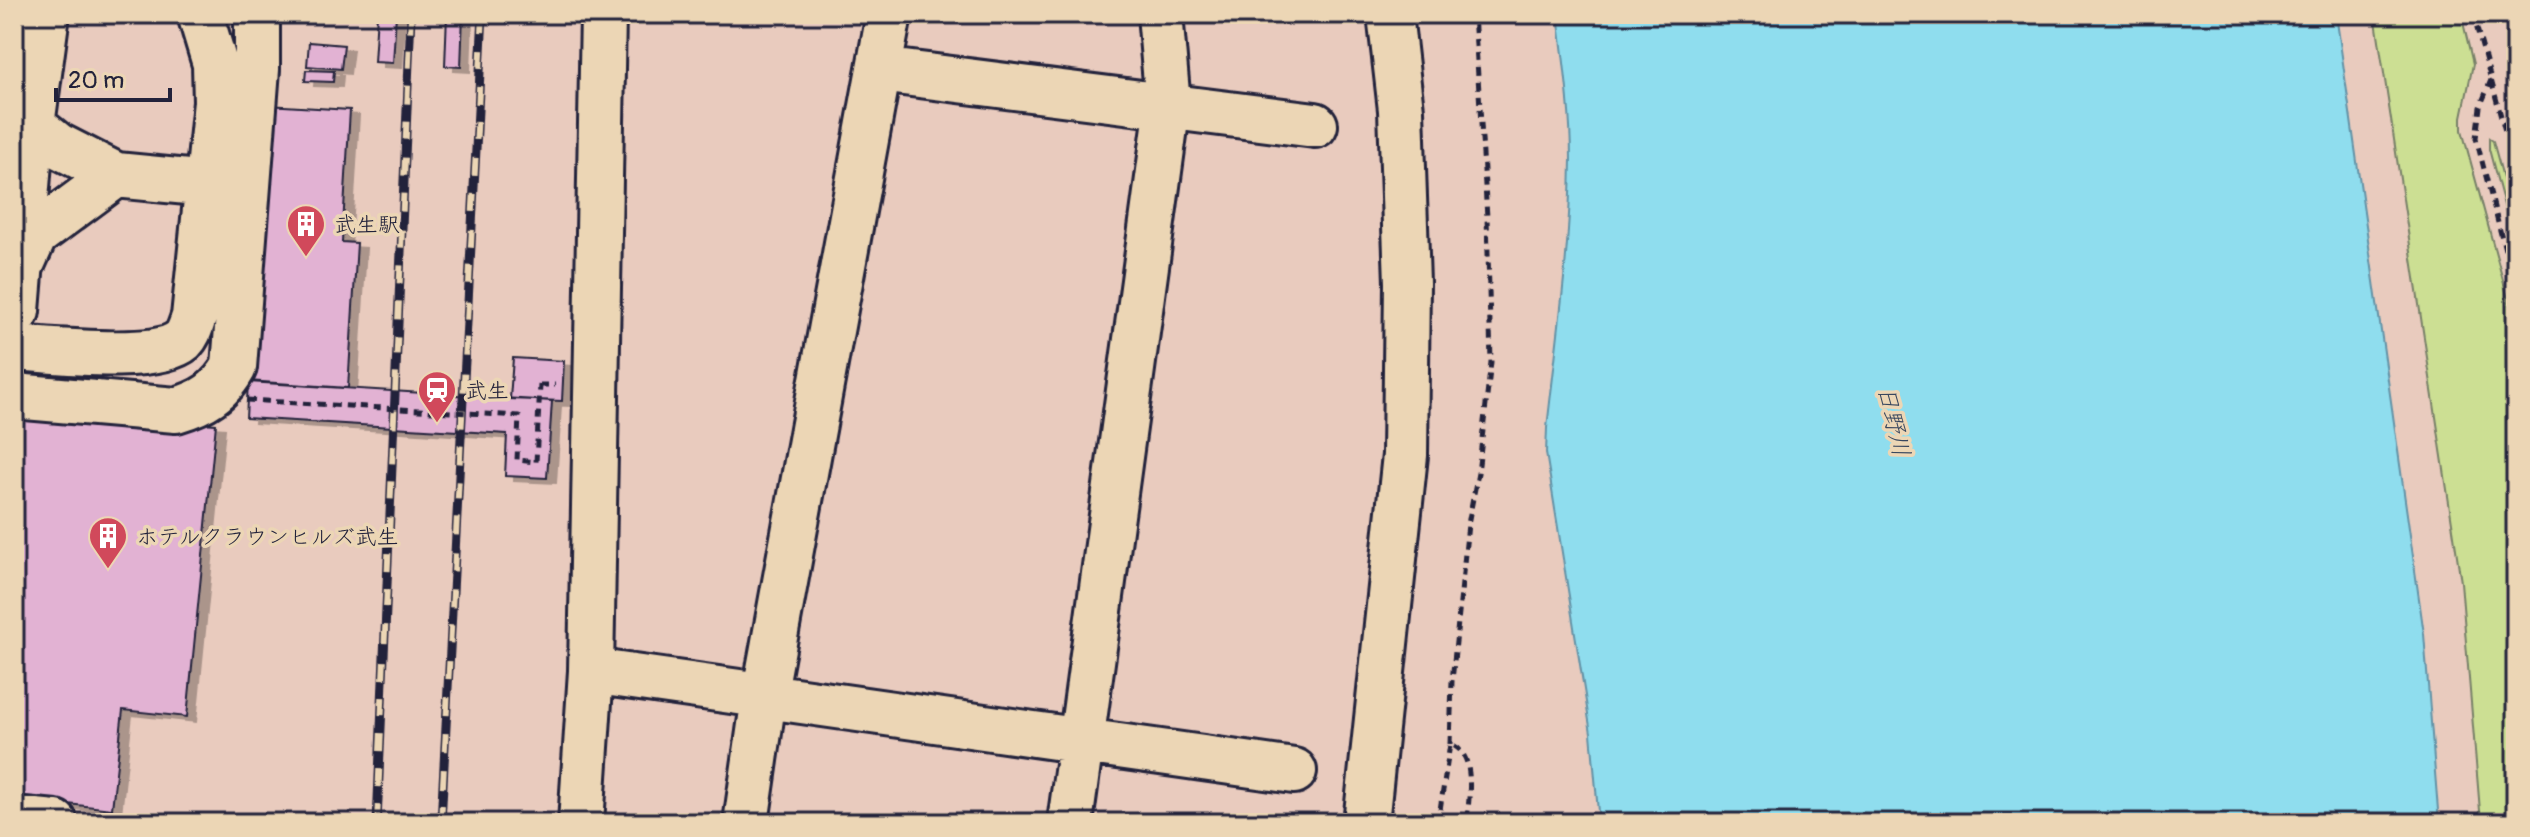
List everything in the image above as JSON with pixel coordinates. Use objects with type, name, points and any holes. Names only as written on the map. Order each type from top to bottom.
[{"type":"street","points":[[47,14],[32,125],[16,329],[110,354],[161,349],[182,341],[189,333],[228,186],[258,43],[257,14]]},
{"type":"street","points":[[14,396],[176,410],[230,397],[234,367],[228,186],[216,102],[215,64],[200,14]]},
{"type":"street","points":[[581,823],[591,671],[603,14]]},
{"type":"street","points":[[746,823],[764,697],[889,14]]},
{"type":"street","points":[[1070,823],[1168,105],[1160,14]]},
{"type":"street","points":[[1366,823],[1405,455],[1407,283],[1402,126],[1390,14]]},
{"type":"street","points":[[880,70],[1315,125]]},
{"type":"street","points":[[32,125],[57,145],[116,175],[228,186]]},
{"type":"street","points":[[22,264],[35,235],[116,175]]},
{"type":"street","points":[[591,671],[1294,771]]},
{"type":"street","points":[[14,819],[55,823]]},
{"type":"path","points":[[1438,823],[1450,744],[1453,668],[1466,538],[1491,362],[1487,217],[1474,14]]},
{"type":"path","points":[[2473,14],[2516,171]]},
{"type":"path","points":[[2491,80],[2480,107],[2476,138],[2516,292]]},
{"type":"path","points":[[230,397],[519,416],[517,460],[536,462],[540,385]]},
{"type":"path","points":[[1450,744],[1458,746],[1467,758],[1467,823]]},
{"type":"green space","points":[[2375,14],[2461,14],[2473,64],[2462,130],[2516,328],[2516,823],[2481,823],[2461,582]]},
{"type":"green space","points":[[2489,138],[2493,141],[2516,225],[2516,250],[2489,149]]},
{"type":"water","name":"日野川","points":[[1558,14],[2336,14],[2424,634],[2439,823],[1599,823],[1591,733],[1546,453],[1566,261],[1571,160],[1567,87]]},
{"type":"building","points":[[377,14],[396,14],[393,63],[374,62]]},
{"type":"building","points":[[447,14],[463,14],[461,67],[445,66]]},
{"type":"building","points":[[309,42],[344,45],[341,69],[307,66]]},
{"type":"building","points":[[306,70],[334,71],[333,82],[305,81]]},
{"type":"building","name":"武生駅","points":[[267,105],[350,110],[342,242],[357,243],[348,388],[248,381],[252,329],[214,326],[218,272]]},
{"type":"building","points":[[513,358],[564,361],[562,401],[510,399]]},
{"type":"building","points":[[248,382],[552,401],[547,478],[505,476],[507,434],[246,418]]},
{"type":"building","name":"ホテルクラウンヒルズ武生","points":[[35,411],[216,424],[187,717],[123,710],[112,809],[14,798],[14,431]]},
{"type":"railway","points":[[377,823],[411,14]]},
{"type":"railway","points":[[441,823],[483,14]]},
{"type":"place","name":"武生駅","points":[[306,258]]},
{"type":"place","name":"武生","points":[[437,424]]},
{"type":"place","name":"ホテルクラウンヒルズ武生","points":[[108,570]]}]
